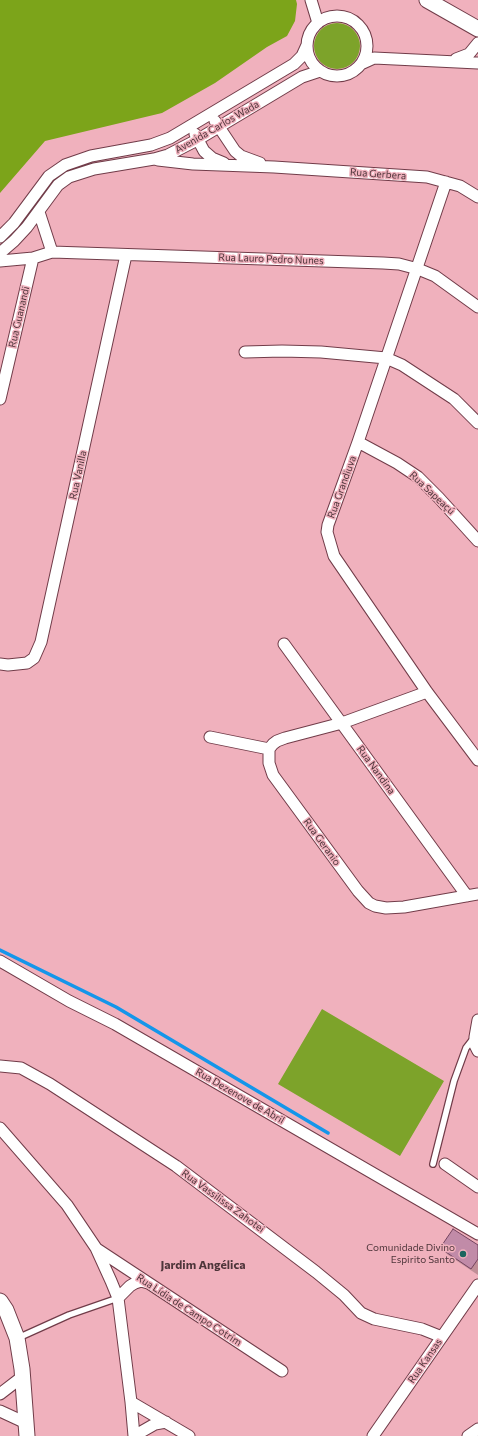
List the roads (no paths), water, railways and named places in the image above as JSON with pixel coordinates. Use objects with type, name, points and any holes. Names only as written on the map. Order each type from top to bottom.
[{"type":"street","points":[[311,0],[318,23]]},
{"type":"street","points":[[427,0],[478,29]]},
{"type":"street","points":[[363,63],[367,54],[368,44],[363,31],[354,21],[345,17],[336,16],[326,18],[312,29],[307,45],[310,59],[320,71],[328,75],[348,75],[363,63],[374,58],[478,63]]},
{"type":"street","points":[[451,61],[469,54],[478,43]]},
{"type":"street","name":"Avenida Carlos Wada","points":[[0,237],[14,223],[49,176],[65,165],[91,156],[160,143],[211,115],[294,64],[302,56],[307,45]]},
{"type":"street","name":"Avenida Carlos Wada","points":[[0,253],[14,241],[39,212],[58,186],[69,177],[94,169],[154,159],[168,155],[197,140],[302,77],[320,71]]},
{"type":"street","name":"Rua Gerbera","points":[[211,115],[231,146],[241,156],[251,161],[274,167]]},
{"type":"street","name":"Rua Gerbera","points":[[192,126],[197,140],[204,150],[212,158],[230,165]]},
{"type":"street","name":"Rua Gerbera","points":[[154,159],[193,164],[274,167],[427,178],[460,186],[478,197]]},
{"type":"street","name":"Rua Grandiuva","points":[[446,182],[358,442],[328,525],[327,532],[334,556],[428,692],[478,760]]},
{"type":"street","points":[[39,212],[52,252]]},
{"type":"street","name":"Rua Lauro Pedro Nunes","points":[[0,261],[34,258],[52,252],[399,264],[417,268],[435,276],[478,307]]},
{"type":"street","name":"Rua Vanilla","points":[[0,664],[13,665],[27,663],[34,658],[41,642],[126,255]]},
{"type":"street","name":"Rua Guanandi","points":[[0,399],[34,258]]},
{"type":"street","points":[[245,352],[282,351],[386,358],[402,365],[454,399],[478,423]]},
{"type":"street","name":"Rua Sapeaçú","points":[[358,442],[397,463],[418,477],[478,541]]},
{"type":"street","name":"Rua Nandina","points":[[284,644],[466,896]]},
{"type":"street","points":[[210,737],[269,749],[272,744],[285,738],[342,723],[428,692]]},
{"type":"street","name":"Rua Geranio","points":[[269,749],[269,763],[273,775],[358,891],[369,903],[386,908],[404,907],[478,894]]},
{"type":"street","name":"Rua Dezenove de Abril","points":[[0,961],[69,1001],[115,1024],[478,1234]]},
{"type":"street","points":[[478,1022],[474,1037],[475,1045],[478,1051]]},
{"type":"street","name":"Rua Vassilissa Zahotei","points":[[0,1066],[21,1068],[50,1084],[176,1166],[316,1272],[344,1295],[361,1313],[374,1319],[409,1326],[442,1337]]},
{"type":"street","points":[[0,1128],[67,1205],[96,1248],[118,1298],[134,1436],[155,1424],[166,1422]]},
{"type":"street","points":[[445,1164],[478,1187]]},
{"type":"street","name":"Rua Lídia de Campo Cotrim","points":[[96,1248],[282,1371]]},
{"type":"street","points":[[118,1298],[135,1283],[141,1281],[148,1283]]},
{"type":"street","name":"Rua Kansas","points":[[373,1436],[478,1285]]},
{"type":"street","points":[[2,1309],[17,1338],[27,1429]]},
{"type":"street","points":[[0,1394],[22,1377]]},
{"type":"street","points":[[131,1402],[189,1436]]},
{"type":"street","points":[[0,1411],[27,1429]]},
{"type":"street","points":[[468,1436],[478,1429]]},
{"type":"lane","points":[[433,1164],[454,1081],[466,1048],[474,1037]]},
{"type":"lane","points":[[17,1338],[69,1315],[118,1298]]},
{"type":"waterway","points":[[0,950],[116,1007],[328,1133]]},
{"type":"place","name":"Comunidade Divino Espirito Santo","points":[[463,1254]]},
{"type":"district","name":"Jardim Angélica","points":[[203,1265]]}]
